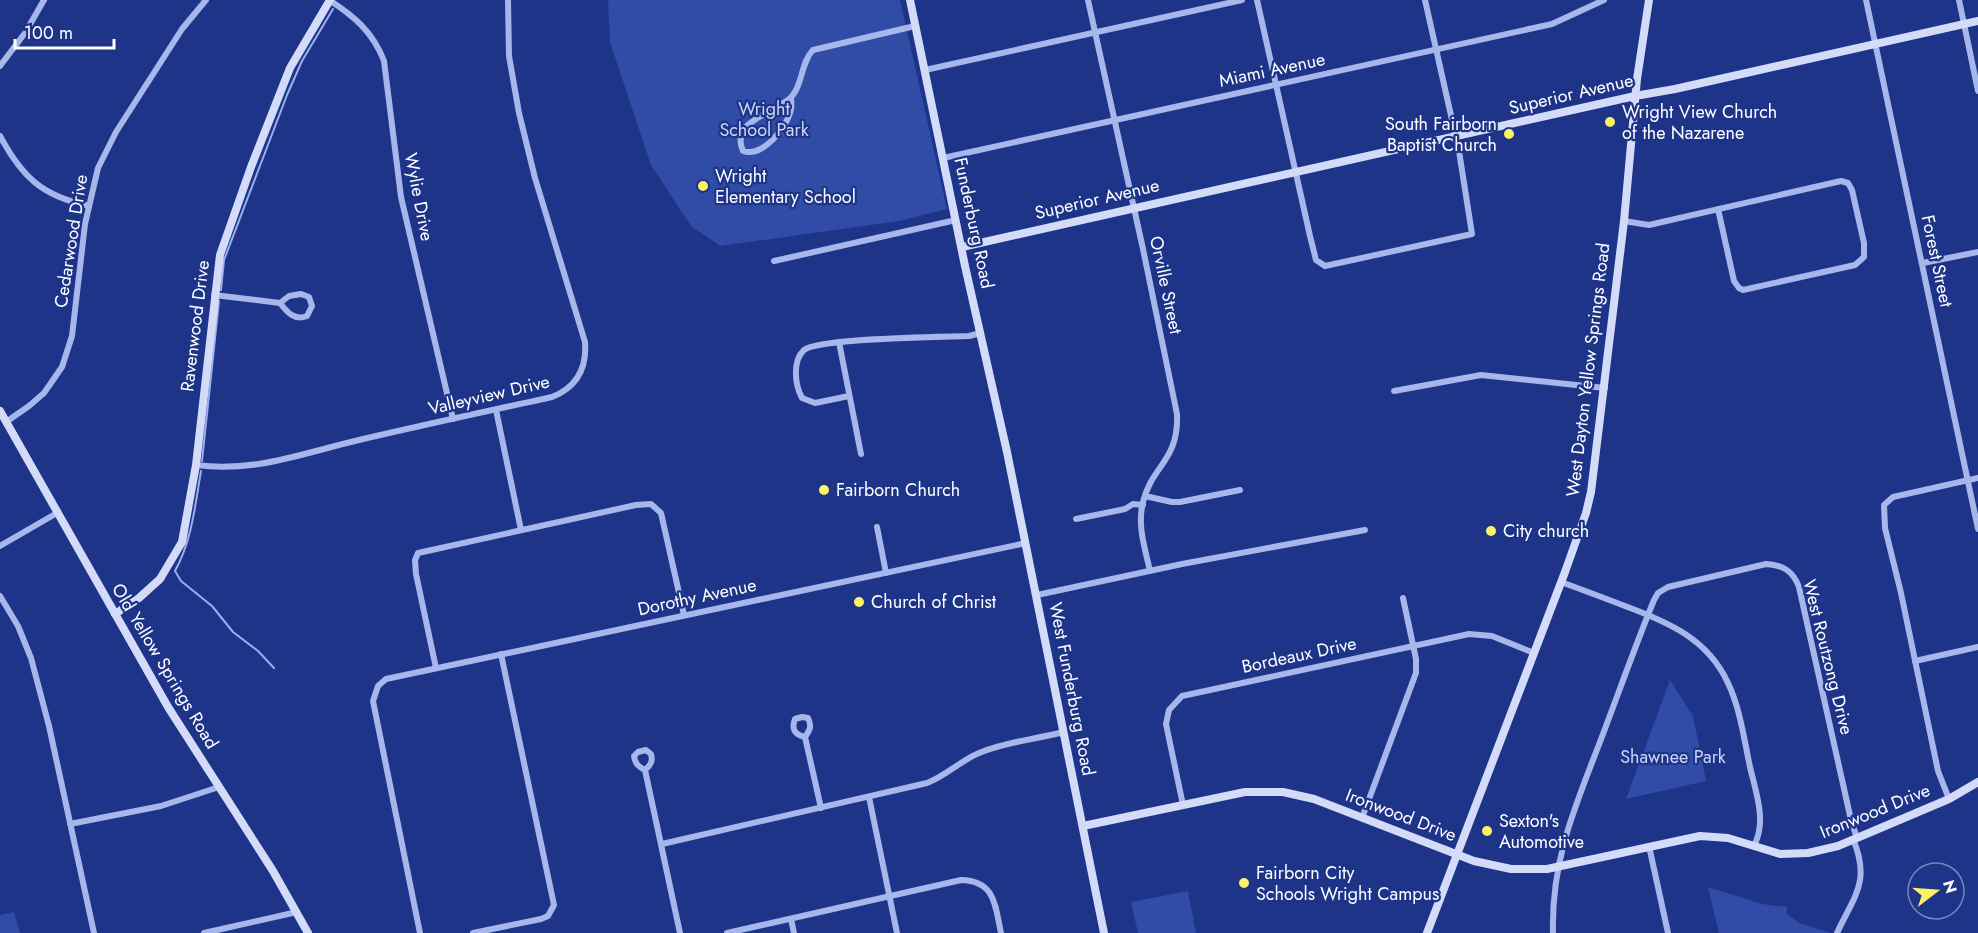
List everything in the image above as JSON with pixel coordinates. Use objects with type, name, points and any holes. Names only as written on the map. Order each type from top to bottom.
[{"type":"street","points":[[0,66],[25,33],[44,0]]},
{"type":"street","name":"Cedarwood Drive","points":[[6,422],[44,393],[56,378],[66,357],[72,336],[89,206],[98,168],[116,132],[182,29],[206,0]]},
{"type":"street","name":"Ravenwood Drive","points":[[115,614],[139,598],[160,579],[182,542],[188,520],[196,465],[214,295],[222,248],[276,102],[298,53],[330,0]]},
{"type":"street","name":"Wylie Drive","points":[[330,0],[352,15],[366,29],[384,61],[402,197],[453,419]]},
{"type":"street","name":"Valleyview Drive","points":[[196,465],[226,468],[255,466],[552,397],[564,392],[580,375],[585,351],[583,333],[535,178],[519,113],[509,56],[508,0]]},
{"type":"street","name":"Funderburg Road","points":[[910,0],[1007,452]]},
{"type":"street","name":"Orville Street","points":[[1088,0],[1134,208],[1178,426],[1170,455],[1152,482],[1143,505],[1142,535],[1150,571]]},
{"type":"street","points":[[925,70],[1242,0]]},
{"type":"street","points":[[1257,0],[1317,261],[1328,266],[1472,234],[1456,137],[1425,0]]},
{"type":"street","name":"Miami Avenue","points":[[943,158],[1552,24],[1604,0]]},
{"type":"street","name":"West Dayton Yellow Springs Road","points":[[1427,933],[1561,582],[1586,513],[1591,492],[1624,221],[1635,96],[1649,0]]},
{"type":"street","name":"Forest Street","points":[[1866,0],[1978,529]]},
{"type":"street","points":[[1959,0],[1978,91]]},
{"type":"street","name":"Superior Avenue","points":[[962,247],[1978,21]]},
{"type":"street","points":[[791,99],[759,117],[744,129],[740,135],[743,151],[757,152],[768,145],[780,130],[791,110],[791,99],[807,58],[813,50],[915,26]]},
{"type":"street","points":[[0,136],[20,169],[36,184],[57,197],[89,206]]},
{"type":"street","points":[[1624,221],[1649,225],[1837,181],[1845,182],[1852,190],[1864,243],[1862,260],[1855,265],[1748,290],[1739,288],[1734,281],[1718,209]]},
{"type":"street","points":[[774,261],[956,220]]},
{"type":"street","points":[[1923,263],[1978,252]]},
{"type":"street","points":[[214,295],[280,303],[290,296],[300,294],[309,297],[312,306],[307,316],[298,318],[286,311],[280,303]]},
{"type":"street","points":[[849,396],[811,402],[802,398],[798,387],[796,367],[801,354],[810,347],[839,342],[969,336],[981,333]]},
{"type":"street","points":[[839,342],[861,454]]},
{"type":"street","points":[[1394,391],[1481,375],[1605,388]]},
{"type":"street","points":[[496,410],[521,530]]},
{"type":"street","name":"Old Yellow Springs Road","points":[[0,411],[188,740],[273,871],[308,933]]},
{"type":"street","name":"West Funderburg Road","points":[[1007,452],[1104,933]]},
{"type":"street","points":[[1949,799],[1938,771],[1884,524],[1883,510],[1886,502],[1891,498],[1978,478]]},
{"type":"street","points":[[1145,496],[1180,502],[1240,490]]},
{"type":"street","points":[[436,668],[415,566],[416,556],[423,551],[521,530],[647,504],[658,508],[664,524],[684,615]]},
{"type":"street","points":[[1076,519],[1125,509],[1133,504],[1143,505]]},
{"type":"street","points":[[0,546],[57,513]]},
{"type":"street","points":[[877,527],[886,573]]},
{"type":"street","points":[[1037,595],[1365,530]]},
{"type":"street","name":"Dorothy Avenue","points":[[420,933],[373,701],[378,686],[390,678],[1026,543]]},
{"type":"street","name":"West Routzong Drive","points":[[1648,615],[1658,593],[1676,584],[1766,564],[1781,566],[1792,574],[1799,587],[1859,858],[1860,880],[1854,902],[1837,933]]},
{"type":"street","points":[[1561,582],[1680,629],[1712,656],[1728,683],[1736,706],[1761,815],[1760,831],[1754,846]]},
{"type":"street","points":[[0,596],[28,648],[49,726],[94,933]]},
{"type":"street","points":[[1362,818],[1414,680],[1416,665],[1403,598]]},
{"type":"street","points":[[1553,933],[1553,893],[1574,807],[1648,615]]},
{"type":"street","name":"Bordeaux Drive","points":[[1183,806],[1166,724],[1169,710],[1176,700],[1186,694],[1480,634],[1492,636],[1534,653]]},
{"type":"street","points":[[1915,661],[1978,647]]},
{"type":"street","points":[[473,933],[546,918],[553,908],[553,899],[501,654]]},
{"type":"street","points":[[662,844],[927,783],[939,779],[970,758],[985,751],[1064,732]]},
{"type":"street","points":[[805,737],[821,808]]},
{"type":"street","points":[[645,770],[681,933]]},
{"type":"street","name":"Ironwood Drive","points":[[1083,826],[1245,792],[1270,790],[1306,796],[1491,866],[1532,870],[1707,836],[1728,838],[1773,853],[1802,854],[1827,849],[1855,838],[1949,799],[1978,782]]},
{"type":"street","points":[[70,824],[161,806],[219,787]]},
{"type":"street","points":[[869,797],[897,933]]},
{"type":"street","points":[[1648,846],[1668,933]]},
{"type":"street","points":[[727,933],[955,881],[970,880],[986,888],[993,899],[1001,933]]},
{"type":"street","points":[[204,933],[297,912]]},
{"type":"street","points":[[791,919],[794,933]]},
{"type":"green space","name":"Wright School Park","points":[[608,0],[900,0],[947,209],[899,221],[720,246],[691,226],[651,165],[610,42]]},
{"type":"green space","name":"Shawnee Park","points":[[1670,680],[1693,716],[1706,781],[1626,799]]},
{"type":"green space","points":[[1708,887],[1762,904],[1787,907],[1787,914],[1799,923],[1831,933],[1719,933]]},
{"type":"green space","points":[[1188,891],[1196,933],[1138,933],[1131,902]]},
{"type":"green space","points":[[14,912],[20,933],[0,933],[0,915]]},
{"type":"waterway","points":[[221,290],[224,260],[287,95],[302,61],[333,9]]},
{"type":"waterway","points":[[202,461],[219,301]]},
{"type":"waterway","points":[[201,471],[189,535],[175,571],[181,581],[212,606],[233,632],[258,651],[274,668]]},
{"type":"place","name":"Wright View Church of the Nazarene","points":[[1610,122]]},
{"type":"place","name":"South Fairborn Baptist Church","points":[[1509,134]]},
{"type":"place","name":"Wright Elementary School","points":[[703,186]]},
{"type":"place","name":"Fairborn Church","points":[[824,490]]},
{"type":"place","name":"City church","points":[[1491,531]]},
{"type":"place","name":"Church of Christ","points":[[859,602]]},
{"type":"place","name":"Sexton's Automotive","points":[[1487,831]]},
{"type":"place","name":"Fairborn City Schools Wright Campus","points":[[1244,883]]}]
